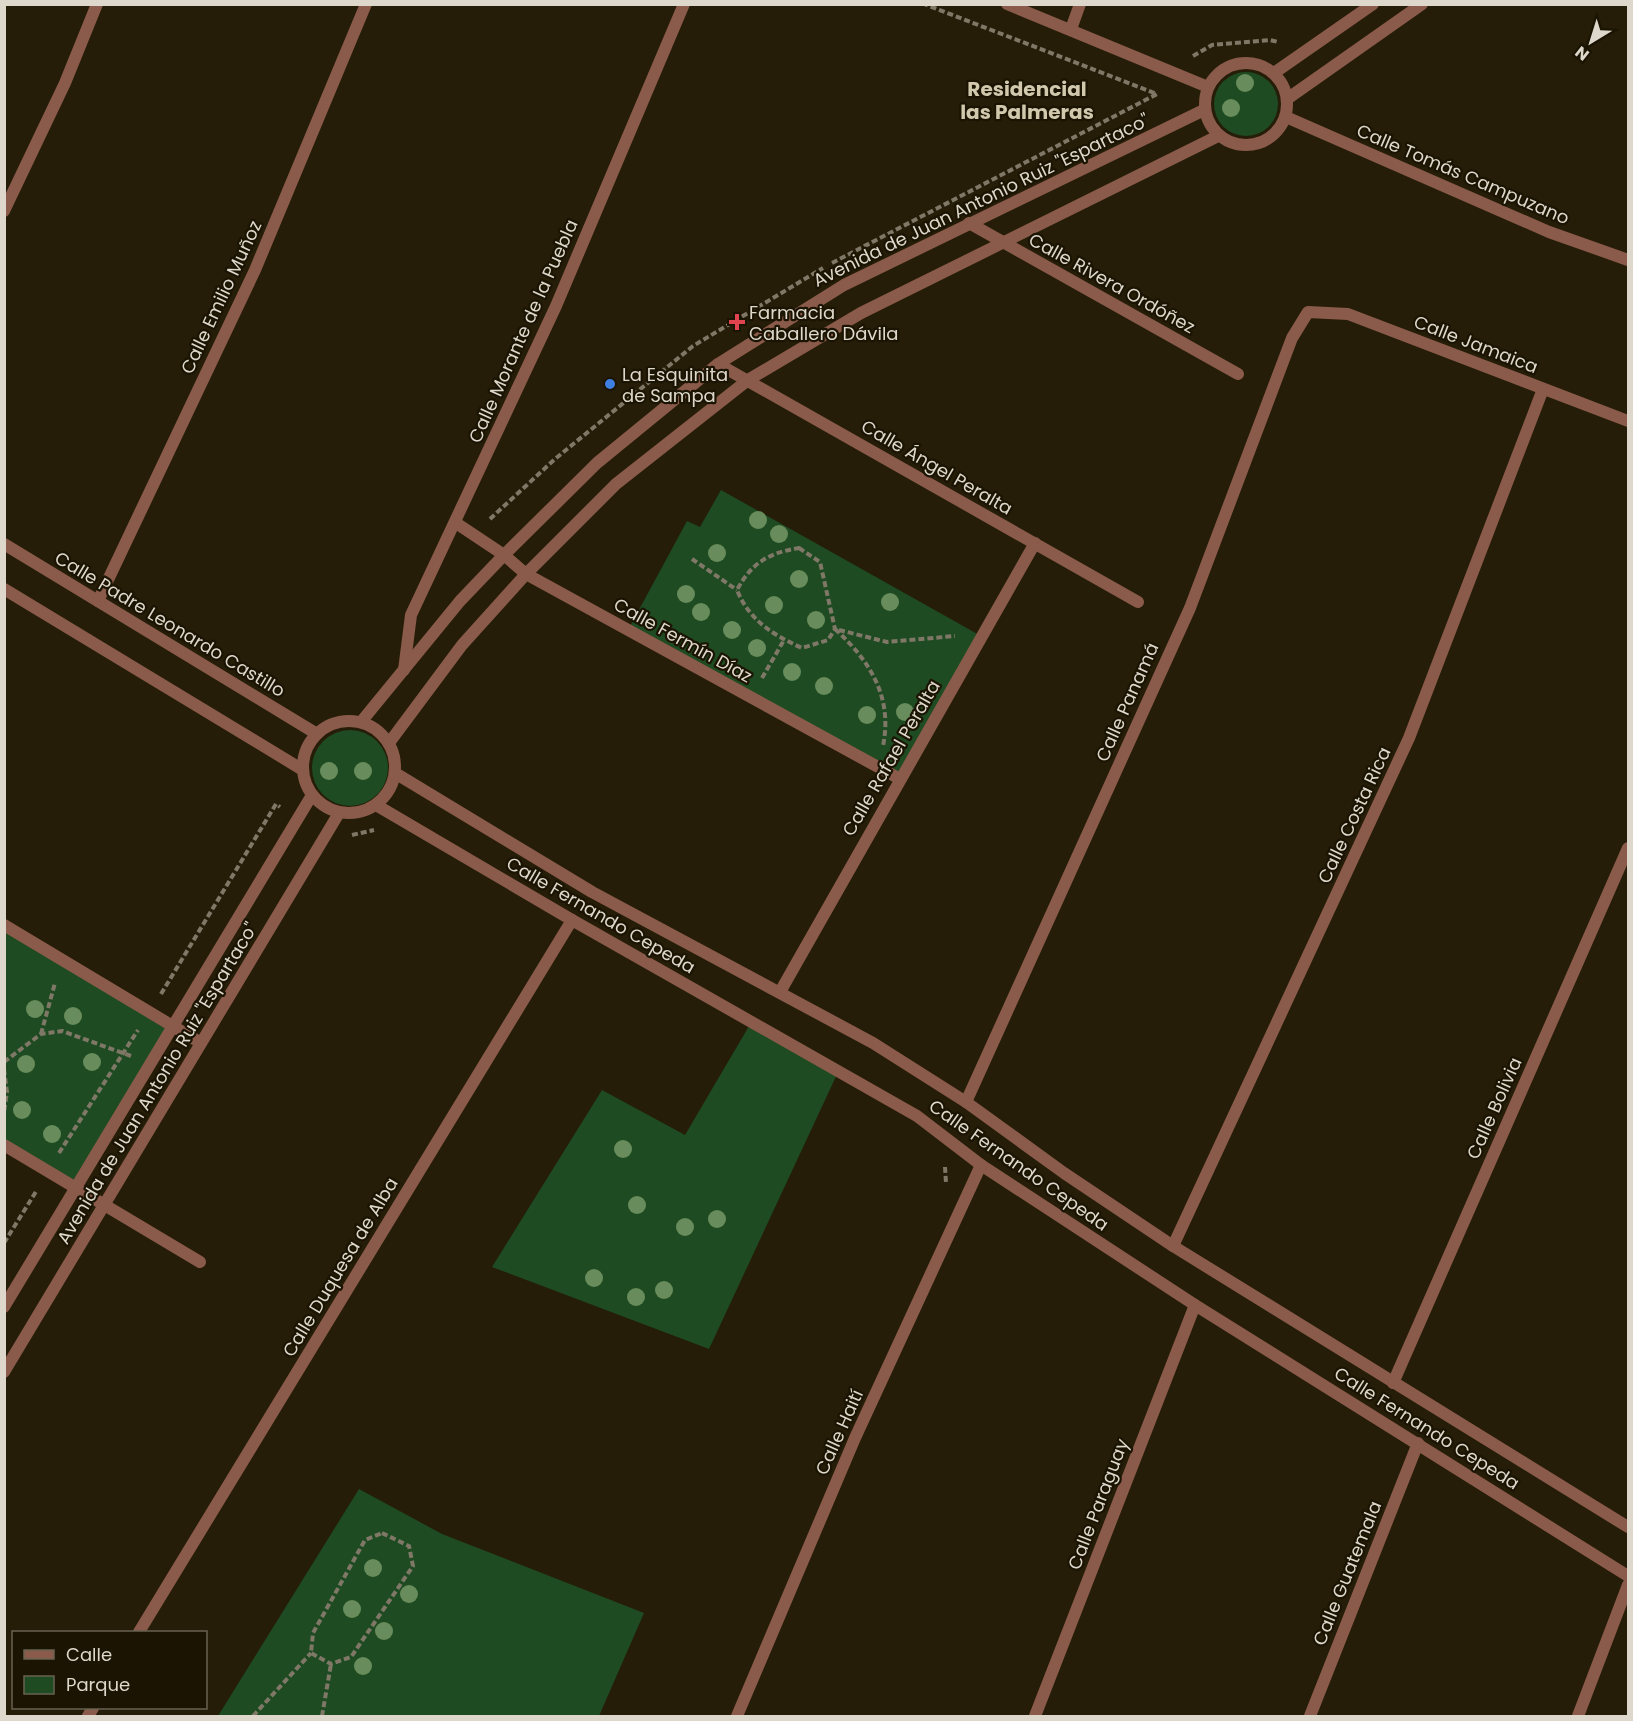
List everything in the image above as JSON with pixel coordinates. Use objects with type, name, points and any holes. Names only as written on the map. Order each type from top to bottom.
[{"type":"street","points":[[4,211],[65,83],[97,4]]},
{"type":"street","name":"Calle Emilio Muñoz","points":[[98,601],[255,270],[366,4]]},
{"type":"street","name":"Calle Morante de la Puebla","points":[[403,673],[411,615],[556,306],[684,4]]},
{"type":"street","points":[[1007,4],[1208,87]]},
{"type":"street","points":[[1071,29],[1080,4]]},
{"type":"street","points":[[1274,74],[1373,4]]},
{"type":"street","points":[[1287,99],[1422,4]]},
{"type":"street","points":[[1251,62],[1274,74],[1283,85],[1287,99],[1286,117],[1270,139],[1257,144],[1230,143],[1218,136],[1207,120],[1204,110],[1208,87],[1215,76],[1238,63],[1251,62]]},
{"type":"street","name":"Avenida de Juan Antonio Ruiz \"Espartaco\"","points":[[361,722],[460,601],[504,555],[597,463],[718,364],[844,285],[969,222],[1204,110]]},
{"type":"street","name":"Calle Tomás Campuzano","points":[[1286,117],[1549,232],[1629,260]]},
{"type":"street","points":[[389,743],[462,645],[526,574],[616,484],[748,380],[861,313],[1218,136]]},
{"type":"street","name":"Calle Rivera Ordóñez","points":[[969,222],[1238,374]]},
{"type":"street","name":"Calle Jamaica","points":[[1308,312],[1348,314],[1629,422]]},
{"type":"street","name":"Calle Panamá","points":[[966,1102],[1190,608],[1292,338],[1308,312]]},
{"type":"street","name":"Calle Ángel Peralta","points":[[718,364],[1138,602]]},
{"type":"street","name":"Calle Costa Rica","points":[[1173,1246],[1409,738],[1543,389]]},
{"type":"street","name":"Calle Fermín Díaz","points":[[456,523],[504,555],[526,574],[900,779]]},
{"type":"street","name":"Calle Rafael Peralta","points":[[780,992],[1035,543]]},
{"type":"street","name":"Calle Padre Leonardo Castillo","points":[[4,544],[316,734]]},
{"type":"street","points":[[4,589],[303,770]]},
{"type":"street","points":[[345,721],[361,722],[377,730],[389,743],[395,758],[395,774],[389,791],[376,805],[358,813],[339,813],[324,806],[312,795],[303,770],[306,750],[316,734],[330,725],[345,721]]},
{"type":"street","name":"Calle Fernando Cepeda","points":[[395,774],[592,892],[873,1043],[966,1102],[1064,1173],[1173,1246],[1629,1527]]},
{"type":"street","name":"Avenida de Juan Antonio Ruiz \"Espartaco\"","points":[[4,1306],[312,795]]},
{"type":"street","name":"Calle Fernando Cepeda","points":[[376,805],[572,920],[917,1116],[981,1165],[1195,1305],[1629,1576]]},
{"type":"street","name":"Avenida de Juan Antonio Ruiz \"Espartaco\"","points":[[4,1372],[339,813]]},
{"type":"street","name":"Calle Bolivia","points":[[1393,1383],[1629,848]]},
{"type":"street","name":"Calle Duquesa de Alba","points":[[140,1631],[572,920]]},
{"type":"street","points":[[4,925],[201,1043]]},
{"type":"street","points":[[4,1145],[200,1262]]},
{"type":"street","name":"Calle Haití","points":[[737,1716],[855,1438],[981,1165]]},
{"type":"street","name":"Calle Paraguay","points":[[1035,1716],[1195,1305]]},
{"type":"street","name":"Calle Guatemala","points":[[1310,1716],[1418,1443]]},
{"type":"street","points":[[1578,1716],[1629,1585]]},
{"type":"path","points":[[924,4],[1157,94]]},
{"type":"path","points":[[473,535],[555,459],[693,346],[855,249],[1157,94],[1172,91],[1180,75],[1183,62],[1212,45],[1270,40],[1281,43]]},
{"type":"path","points":[[737,590],[747,572],[775,552],[799,548],[820,562],[835,629],[860,652],[880,688],[886,731],[879,768]]},
{"type":"path","points":[[692,559],[737,590],[744,607],[766,629],[802,648],[828,640],[835,629]]},
{"type":"path","points":[[835,629],[858,637],[887,642],[981,636]]},
{"type":"path","points":[[751,698],[784,639]]},
{"type":"path","points":[[4,1243],[122,1052],[150,1012],[276,804],[297,821]]},
{"type":"path","points":[[323,839],[380,829]]},
{"type":"path","points":[[41,1034],[50,992],[65,961]]},
{"type":"path","points":[[4,1062],[41,1034],[62,1031],[151,1064]]},
{"type":"path","points":[[4,1069],[7,1092],[4,1112]]},
{"type":"path","points":[[945,1164],[946,1195],[962,1206]]},
{"type":"path","points":[[253,1716],[311,1653],[313,1633],[365,1540],[382,1533],[410,1546],[413,1566],[351,1658],[331,1664],[311,1653]]},
{"type":"path","points":[[322,1716],[331,1664]]},
{"type":"green space","points":[[1240,72],[1252,72],[1269,81],[1276,92],[1278,104],[1276,116],[1269,127],[1252,136],[1240,136],[1228,131],[1219,122],[1214,110],[1214,98],[1219,86],[1228,77]]},
{"type":"green space","points":[[721,490],[981,636],[900,779],[628,630],[687,521],[700,527]]},
{"type":"green space","points":[[350,730],[364,733],[377,741],[385,754],[388,768],[385,782],[377,795],[364,803],[350,806],[336,803],[323,795],[315,782],[312,768],[315,754],[323,741],[336,733]]},
{"type":"green space","points":[[4,925],[174,1027],[76,1188],[5,1145]]},
{"type":"green space","points":[[752,1021],[839,1070],[709,1349],[492,1267],[602,1090],[685,1135]]},
{"type":"green space","points":[[359,1489],[442,1534],[644,1613],[599,1716],[218,1716]]},
{"type":"place","name":"Farmacia Caballero Dávila","points":[[737,322]]},
{"type":"place","name":"La Esquinita de Sampa","points":[[610,384]]},
{"type":"district","name":"Residencial las Palmeras","points":[[1027,100]]}]
